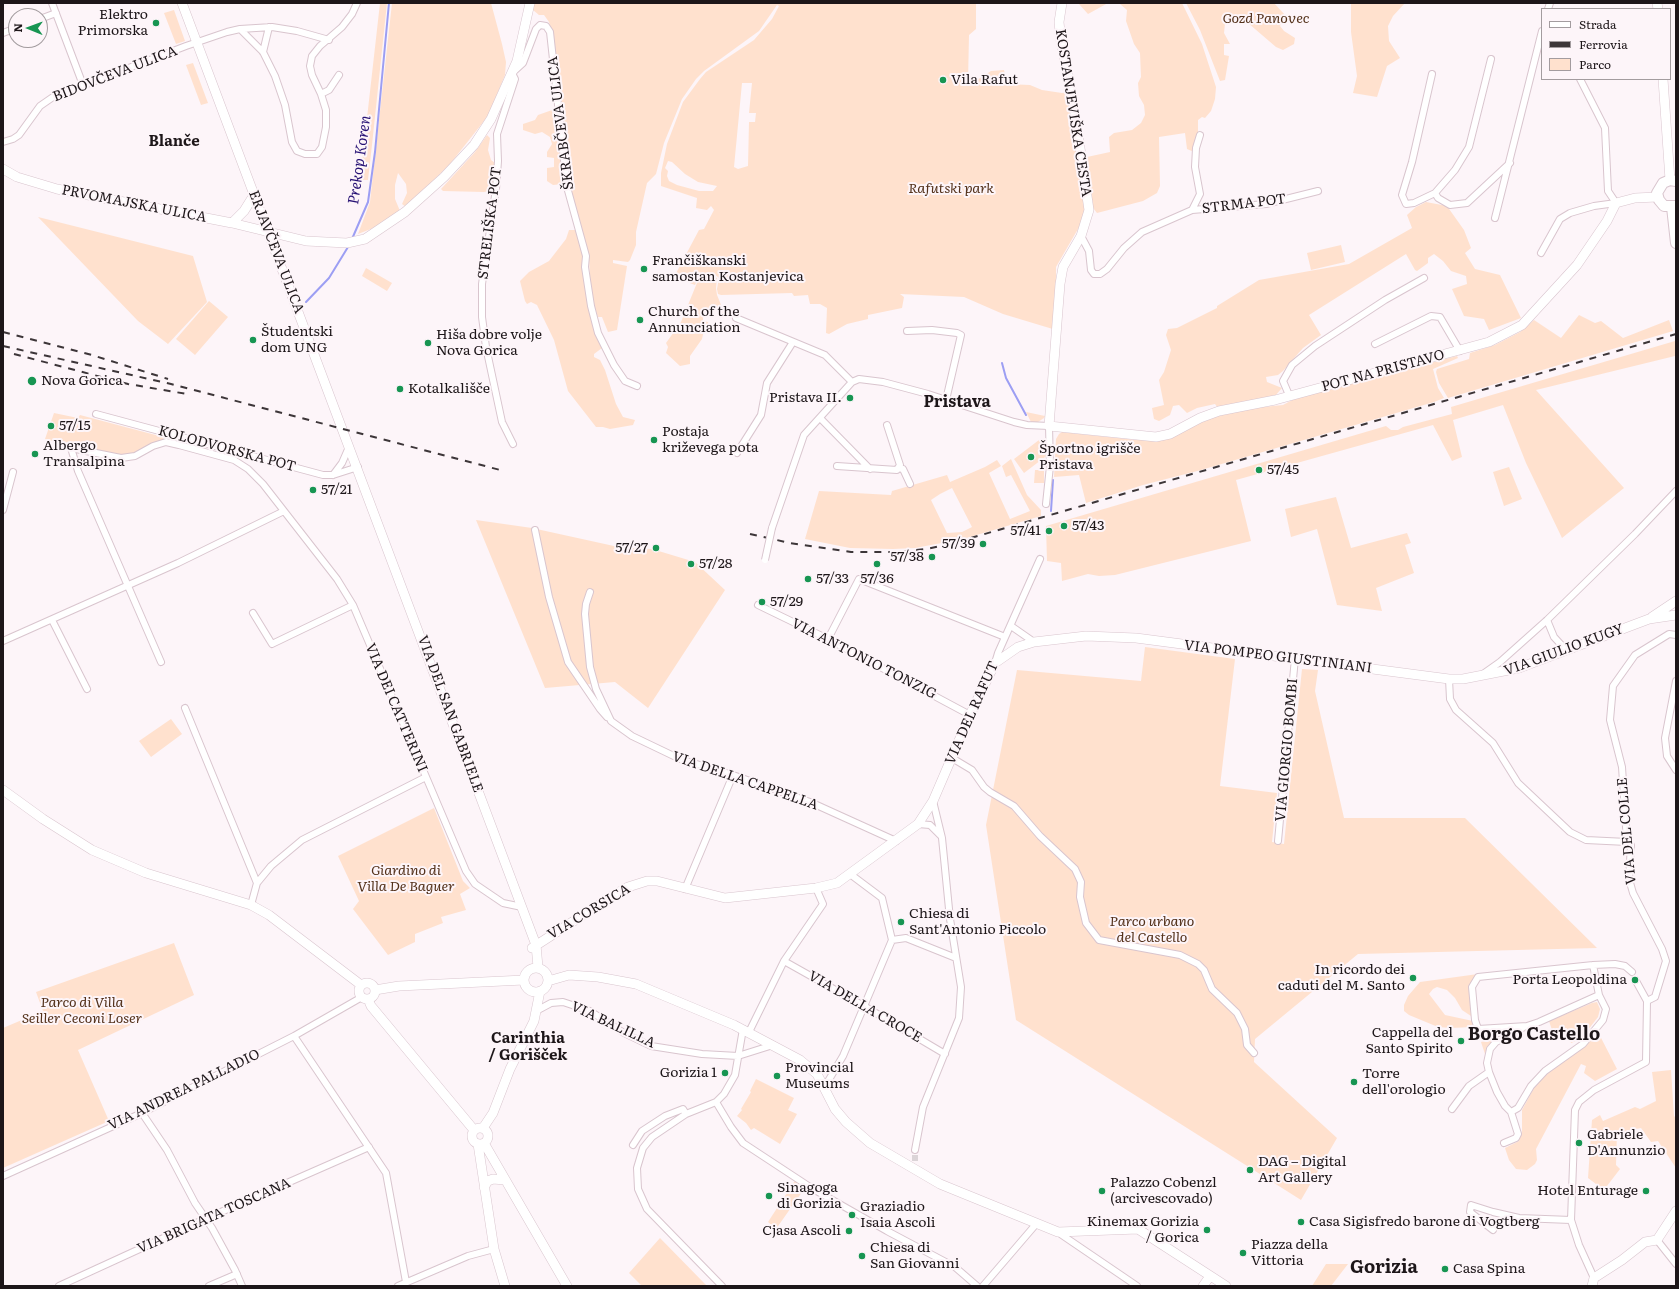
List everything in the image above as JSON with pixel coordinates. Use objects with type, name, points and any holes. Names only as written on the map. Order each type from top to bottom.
[{"type":"main road","name":"ERJAVČEVA ULICA","points":[[182,3],[370,501]]},
{"type":"main road","name":"STRELIŠKA POT","points":[[512,73],[517,61],[530,3]]},
{"type":"main road","name":"KOSTANJEVIŠKA CESTA","points":[[1050,426],[1060,284],[1063,267],[1080,236],[1089,210],[1072,93],[1061,42],[1059,22],[1062,3]]},
{"type":"main road","name":"PRVOMAJSKA ULICA","points":[[3,169],[17,177],[57,188],[232,223],[306,241],[347,243],[364,239],[405,212],[444,177],[474,145],[491,119],[512,73]]},
{"type":"main road","points":[[1663,80],[1673,181],[1660,185],[1657,197],[1661,204],[1674,206],[1676,243]]},
{"type":"main road","points":[[232,223],[244,211],[254,195]]},
{"type":"main road","points":[[1616,203],[1635,198],[1657,197]]},
{"type":"main road","name":"POT NA PRISTAVO","points":[[1050,426],[1156,437],[1170,434],[1200,418],[1219,411],[1289,395],[1460,351],[1489,342],[1522,325],[1578,265],[1616,203]]},
{"type":"main road","name":"VIA DEL SAN GABRIELE","points":[[370,501],[522,907],[534,946],[536,967]]},
{"type":"main road","name":"VIA GIULIO KUGY","points":[[1650,619],[1676,601]]},
{"type":"main road","name":"VIA GIULIO KUGY","points":[[1477,677],[1519,668],[1650,619],[1676,615]]},
{"type":"main road","name":"VIA POMPEO GIUSTINIANI","points":[[995,663],[1018,647],[1034,642],[1086,636],[1136,638],[1448,679],[1477,677]]},
{"type":"main road","name":"VIA DEL RAFUT","points":[[837,883],[918,824],[933,801],[970,714],[995,663]]},
{"type":"main road","points":[[3,790],[42,819],[92,850],[146,873],[251,905],[269,916],[361,985],[370,983],[375,990]]},
{"type":"main road","name":"VIA CORSICA","points":[[534,946],[614,895],[637,883],[657,881],[725,898],[816,888],[837,883]]},
{"type":"main road","points":[[536,967],[547,974],[548,981],[546,987],[540,991],[531,991],[526,986],[524,980],[526,974],[536,967]]},
{"type":"main road","points":[[548,981],[569,975],[598,977],[636,984],[746,1031],[800,1060],[817,1074],[835,1109],[846,1122],[870,1143],[914,1166],[940,1184],[1058,1232],[1138,1229],[1226,1286]]},
{"type":"main road","points":[[375,990],[399,986],[524,980]]},
{"type":"main road","points":[[361,985],[359,991],[371,1006],[479,1129],[488,1136],[488,1139],[481,1144]]},
{"type":"main road","points":[[365,998],[373,996],[375,990]]},
{"type":"main road","points":[[540,991],[538,1010],[534,1021],[510,1069],[493,1112],[479,1129],[473,1140],[481,1144],[505,1180],[567,1286]]},
{"type":"main road","points":[[481,1144],[484,1186],[494,1250],[505,1286]]},
{"type":"main road","points":[[484,1186],[488,1181],[493,1179],[505,1180]]},
{"type":"main road","points":[[1593,1282],[1644,1242],[1657,1240],[1676,1211]]},
{"type":"main road","points":[[1203,1286],[1210,1276]]},
{"type":"street","points":[[52,3],[83,85]]},
{"type":"street","points":[[240,29],[263,52],[275,76],[285,105],[292,142],[297,151],[304,154],[317,154],[322,147],[326,127],[326,110],[322,94],[312,75],[310,66],[312,56],[320,46],[329,40],[342,27],[352,14],[356,3]]},
{"type":"street","points":[[48,16],[56,13]]},
{"type":"street","name":"ŠKRABČEVA ULICA","points":[[512,73],[523,63],[538,26],[546,26],[550,32],[567,187],[586,256],[585,267],[591,306],[598,333],[614,365],[625,380],[637,386]]},
{"type":"street","points":[[263,52],[269,27]]},
{"type":"street","name":"BIDOVČEVA ULICA","points":[[3,142],[13,139],[20,133],[40,106],[53,97],[227,32],[240,29],[269,27],[297,31],[329,40]]},
{"type":"street","points":[[1495,218],[1541,35]]},
{"type":"street","points":[[1432,74],[1412,162],[1402,195],[1402,199],[1406,204],[1435,193],[1455,170],[1469,147],[1490,59]]},
{"type":"street","name":"STRELIŠKA POT","points":[[512,73],[515,79],[497,134],[498,161],[496,189],[485,255],[482,284],[482,317],[486,347],[502,422],[513,444]]},
{"type":"street","points":[[322,94],[329,90],[339,75]]},
{"type":"street","points":[[1541,253],[1560,219],[1570,213],[1594,206],[1616,203],[1608,191],[1605,128],[1581,80]]},
{"type":"street","name":"STRMA POT","points":[[1192,210],[1200,194],[1195,167],[1196,148],[1200,135]]},
{"type":"street","points":[[1435,193],[1438,198],[1450,205],[1467,203],[1510,163]]},
{"type":"street","name":"STRMA POT","points":[[1080,236],[1089,251],[1091,270],[1094,274],[1100,274],[1107,269],[1124,248],[1142,232],[1192,210],[1266,204],[1318,191]]},
{"type":"street","points":[[1289,395],[1282,381],[1292,365],[1315,346],[1385,300],[1424,278]]},
{"type":"street","points":[[1375,344],[1431,316],[1440,318],[1460,351]]},
{"type":"street","points":[[736,318],[825,355],[852,382]]},
{"type":"street","points":[[906,331],[932,330],[957,333],[961,335],[946,400]]},
{"type":"street","points":[[737,453],[761,414],[767,383],[793,342]]},
{"type":"street","points":[[765,560],[772,528],[804,435],[852,382],[859,379],[883,382],[1014,422],[1050,426]]},
{"type":"street","name":"KOLODVORSKA POT","points":[[96,414],[323,475],[333,475],[358,467]]},
{"type":"street","points":[[820,418],[870,469]]},
{"type":"street","points":[[887,424],[900,465],[898,468]]},
{"type":"street","name":"KOSTANJEVIŠKA CESTA","points":[[1046,504],[1050,466],[1050,426]]},
{"type":"street","name":"VIA DEI CATTERINI","points":[[128,585],[78,471],[71,448],[122,458],[135,456],[153,446],[166,442],[234,460],[248,469],[263,484],[337,579],[353,605],[466,871],[475,884],[503,904],[522,907]]},
{"type":"street","points":[[333,475],[342,462],[349,445]]},
{"type":"street","points":[[837,466],[870,469],[903,469],[910,484]]},
{"type":"street","points":[[3,510],[13,472]]},
{"type":"street","name":"VIA POMPEO GIUSTINIANI","points":[[1477,677],[1500,662],[1548,620],[1676,491]]},
{"type":"street","points":[[3,641],[128,585],[284,511]]},
{"type":"street","points":[[535,530],[549,597],[568,662],[600,709],[611,721]]},
{"type":"street","name":"VIA DEL RAFUT","points":[[995,663],[1040,559]]},
{"type":"street","points":[[828,639],[859,579],[1005,637]]},
{"type":"street","points":[[128,585],[161,662]]},
{"type":"street","name":"VIA DELLA CAPPELLA","points":[[590,592],[586,604],[585,614],[590,667],[596,689],[611,721],[632,736],[680,760],[734,775],[810,802],[896,841]]},
{"type":"street","points":[[253,613],[272,644],[353,605]]},
{"type":"street","name":"VIA ANTONIO TONZIG","points":[[758,605],[828,639],[970,714]]},
{"type":"street","points":[[52,620],[87,689]]},
{"type":"street","points":[[1548,620],[1554,637],[1566,650]]},
{"type":"street","points":[[1010,626],[1034,642]]},
{"type":"street","name":"VIA DEL COLLE","points":[[1647,1001],[1655,997],[1666,962],[1662,949],[1633,893],[1629,879],[1631,845],[1627,842],[1622,767],[1610,720],[1613,686],[1635,654],[1669,634],[1676,635]]},
{"type":"street","name":"VIA GIORGIO BOMBI","points":[[1278,841],[1295,658]]},
{"type":"street","points":[[1448,679],[1450,699],[1456,710],[1494,743],[1518,782],[1570,832],[1586,840],[1627,842]]},
{"type":"street","points":[[1676,681],[1665,738],[1667,756],[1676,770]]},
{"type":"street","points":[[185,708],[257,883]]},
{"type":"street","points":[[952,758],[972,770],[984,787],[990,792],[1014,806],[1040,836],[1075,869],[1081,882],[1080,897],[1086,922],[1099,940],[1180,955],[1198,964],[1204,970],[1212,989],[1237,1012],[1244,1029],[1247,1045],[1254,1053]]},
{"type":"street","points":[[685,889],[734,775]]},
{"type":"street","points":[[251,905],[257,883],[271,866],[302,840],[426,778]]},
{"type":"street","points":[[915,1150],[923,1107],[959,1018],[961,987],[950,919],[942,838],[933,801]]},
{"type":"street","points":[[918,824],[930,825],[942,838]]},
{"type":"street","points":[[824,1088],[843,1056],[892,940],[882,898],[850,874]]},
{"type":"street","points":[[722,1286],[647,1209],[638,1189],[637,1168],[644,1148],[652,1137],[686,1114],[716,1102],[724,1094],[735,1075],[738,1056],[746,1031],[784,961],[823,904],[816,888]]},
{"type":"street","points":[[892,940],[906,938],[956,958]]},
{"type":"street","name":"VIA DELLA CROCE","points":[[784,961],[945,1054]]},
{"type":"street","points":[[1527,1026],[1478,1029],[1472,987],[1478,977],[1615,964],[1625,966],[1632,972]]},
{"type":"street","points":[[1511,1112],[1518,1108],[1531,1086],[1545,1071],[1583,1044],[1603,1020],[1606,1009],[1599,995],[1593,965]]},
{"type":"street","points":[[1593,1282],[1571,1220],[1575,1110],[1579,1102],[1594,1090],[1646,1062],[1647,1001],[1636,981]]},
{"type":"street","points":[[1504,1143],[1516,1138],[1518,1134],[1511,1112],[1505,1106],[1489,1072],[1487,1062],[1490,1049],[1496,1042],[1527,1026],[1599,995]]},
{"type":"street","name":"VIA ANDREA PALLADIO","points":[[3,1176],[142,1113],[294,1036],[365,998]]},
{"type":"street","name":"VIA BALILLA","points":[[538,1010],[551,1003],[563,1002],[590,1011],[624,1033],[651,1046],[702,1054],[738,1056]]},
{"type":"street","points":[[294,1036],[386,1173],[406,1282]]},
{"type":"street","points":[[738,1056],[773,1045]]},
{"type":"street","points":[[1452,1109],[1468,1086],[1489,1072]]},
{"type":"street","points":[[716,1102],[731,1128],[743,1143],[807,1185],[887,1231],[955,1266],[977,1286]]},
{"type":"street","points":[[633,1145],[642,1131],[665,1116],[683,1109],[686,1114]]},
{"type":"street","points":[[142,1113],[167,1150],[195,1203],[237,1274],[242,1286]]},
{"type":"street","name":"VIA BRIGATA TOSCANA","points":[[59,1286],[205,1219],[369,1147]]},
{"type":"street","points":[[1493,1230],[1470,1212],[1471,1205],[1519,1218],[1571,1220]]},
{"type":"street","points":[[983,1286],[1037,1223]]},
{"type":"street","points":[[1058,1232],[1137,1286]]},
{"type":"street","points":[[1657,1240],[1676,1264]]},
{"type":"street","points":[[398,1286],[468,1256],[494,1250]]},
{"type":"street","points":[[209,1286],[237,1274]]},
{"type":"green space","points":[[380,3],[387,3],[372,145],[368,180],[360,180]]},
{"type":"green space","points":[[392,3],[491,3],[506,62],[505,75],[488,116],[450,164],[406,207],[402,204],[407,193],[406,184],[398,173],[395,185],[395,199],[400,211],[376,227],[358,234],[370,202]]},
{"type":"green space","name":"Rafutski park","points":[[534,3],[976,3],[976,29],[969,35],[968,82],[974,82],[991,71],[1004,70],[1007,84],[1030,85],[1042,90],[1062,93],[1069,92],[1089,210],[1056,267],[1056,330],[1003,314],[964,297],[900,294],[904,297],[902,308],[868,315],[868,319],[847,324],[829,334],[826,333],[827,308],[820,304],[810,304],[808,295],[794,296],[792,293],[721,295],[718,294],[717,289],[719,278],[713,273],[702,274],[699,276],[695,285],[674,277],[699,230],[704,229],[714,210],[711,206],[707,210],[696,208],[697,198],[661,186],[661,173],[667,144],[683,102],[700,79],[706,72],[754,40],[772,19],[779,6],[777,5],[759,31],[704,71],[696,79],[682,99],[664,143],[656,174],[647,183],[636,232],[636,245],[630,260],[628,262],[613,260],[613,263],[627,266],[617,330],[608,332],[602,317],[598,317],[594,306],[589,258],[572,194],[573,181],[549,22],[544,15],[539,15],[533,10]],"holes":[[[742,83],[752,83],[749,113],[756,113],[755,122],[749,122],[748,166],[738,169],[734,167]],[[668,161],[672,162],[685,174],[698,182],[717,186],[713,191],[699,191],[677,185],[669,181],[667,176],[668,171],[665,168]]]},
{"type":"green space","points":[[1078,3],[1108,3],[1088,14]]},
{"type":"green space","points":[[1108,3],[1182,3],[1202,44],[1216,87],[1215,99],[1211,111],[1205,118],[1202,117],[1198,120],[1198,134],[1194,152],[1187,149],[1185,133],[1159,137],[1160,186],[1157,193],[1143,201],[1097,213],[1093,208],[1087,157],[1110,152],[1109,137],[1114,133],[1132,130],[1141,123],[1145,115],[1144,105],[1139,96],[1138,83],[1141,77],[1140,53],[1134,44],[1126,21],[1127,10],[1120,4]]},
{"type":"green space","name":"Gozd Panovec","points":[[1186,3],[1274,3],[1285,15],[1280,26],[1284,31],[1295,38],[1294,44],[1283,50],[1276,47],[1241,17],[1225,24],[1224,33],[1230,44],[1224,44],[1224,55],[1229,56],[1225,80],[1220,81],[1200,30]]},
{"type":"green space","points":[[1351,3],[1405,3],[1393,16],[1388,26],[1389,41],[1400,58],[1387,66],[1377,97],[1353,93],[1357,76],[1351,32]]},
{"type":"green space","points":[[174,10],[185,41],[176,44],[164,13]]},
{"type":"green space","points":[[193,63],[208,103],[201,105],[186,65]]},
{"type":"green space","points":[[555,109],[563,184],[553,185],[547,181],[547,168],[554,167],[554,158],[547,157],[547,152],[552,144],[550,137],[542,132],[535,134],[523,130],[523,124],[535,120],[538,115]]},
{"type":"green space","points":[[487,135],[490,138],[488,150],[491,160],[495,163],[493,190],[484,192],[443,191],[441,189],[475,152]]},
{"type":"green space","points":[[1426,202],[1447,206],[1464,230],[1471,248],[1465,253],[1475,269],[1500,275],[1521,318],[1489,330],[1484,319],[1464,316],[1452,289],[1467,284],[1466,276],[1451,271],[1443,261],[1434,254],[1428,258],[1428,263],[1417,271],[1406,254],[1309,315],[1321,335],[1303,348],[1278,375],[1266,377],[1267,382],[1282,388],[1275,396],[1218,408],[1215,404],[1197,408],[1187,413],[1179,405],[1173,406],[1170,415],[1159,421],[1154,419],[1152,408],[1164,405],[1159,380],[1164,372],[1171,350],[1166,335],[1168,329],[1177,328],[1217,308],[1217,306],[1259,280],[1349,264],[1412,228],[1407,215],[1416,207]]},
{"type":"green space","points":[[38,217],[193,256],[207,302],[168,344],[138,321]]},
{"type":"green space","points":[[569,230],[577,230],[584,258],[584,278],[588,305],[602,348],[594,354],[594,357],[600,360],[605,370],[616,404],[623,417],[635,420],[633,425],[610,429],[596,427],[568,391],[554,340],[537,305],[531,302],[527,304],[525,301],[520,281],[529,272],[549,261],[566,239]]},
{"type":"green space","points":[[1341,245],[1345,262],[1311,270],[1307,253]]},
{"type":"green space","points":[[366,268],[392,283],[387,291],[362,276]]},
{"type":"green space","points":[[703,275],[711,275],[717,278],[717,295],[724,312],[720,314],[716,310],[711,313],[703,314],[703,321],[708,322],[709,328],[704,330],[702,339],[690,356],[690,364],[680,366],[666,353],[668,347],[666,343],[681,322],[699,278]]},
{"type":"green space","points":[[209,301],[228,317],[195,355],[176,339]]},
{"type":"green space","points":[[1579,315],[1595,323],[1601,321],[1623,338],[1669,320],[1673,331],[1448,398],[1439,383],[1436,372],[1437,369],[1469,359],[1470,353],[1495,345],[1520,332],[1534,320],[1561,338]]},
{"type":"green space","points":[[1675,341],[1675,356],[1536,390],[1624,488],[1562,538],[1526,463],[1503,405],[1453,420],[1462,457],[1452,461],[1433,425],[1236,480],[1251,541],[1115,575],[1099,576],[1088,574],[1062,581],[1061,563],[1047,561],[1046,526],[1386,426],[1391,430],[1398,430],[1403,427],[1452,414],[1451,407]]},
{"type":"green space","points":[[1457,356],[1458,358],[1433,369],[1438,388],[1444,398],[1434,402],[1201,470],[1143,485],[1086,503],[1079,475],[1054,477],[1056,439],[1062,432],[1136,440],[1159,440],[1214,417],[1253,408],[1283,405],[1296,398]]},
{"type":"green space","points":[[1026,412],[1045,416],[1038,422],[1031,422]]},
{"type":"green space","points":[[54,413],[78,418],[80,415],[163,437],[164,442],[135,454],[122,457],[71,446],[45,439]]},
{"type":"green space","name":"Športno igrišče Pristava","points":[[1039,440],[1049,454],[1024,473],[1014,459]]},
{"type":"green space","points":[[1011,459],[1027,495],[1041,510],[1041,516],[963,539],[915,548],[850,548],[805,539],[819,491],[891,495],[892,491],[947,475],[950,482],[985,467],[997,460],[1001,466],[989,473],[1010,519],[1030,511],[1011,475],[1006,477],[1002,466]],"holes":[[[952,488],[972,527],[962,532],[947,533],[931,500]]]},
{"type":"green space","points":[[1509,467],[1522,499],[1504,506],[1493,472]]},
{"type":"green space","points":[[1035,470],[1044,470],[1044,483],[1034,483]]},
{"type":"green space","points":[[1336,497],[1351,548],[1407,533],[1411,543],[1405,545],[1414,573],[1376,588],[1382,611],[1337,605],[1317,529],[1291,537],[1285,509]]},
{"type":"green space","points":[[476,520],[532,528],[623,548],[652,549],[695,562],[725,590],[648,708],[615,682],[545,688]]},
{"type":"green space","name":"Parco urbano del Castello","points":[[1145,647],[1235,659],[1220,786],[1277,793],[1272,842],[1284,844],[1302,669],[1318,670],[1315,691],[1344,818],[1465,818],[1597,948],[1358,954],[1255,1039],[1254,1062],[1337,1138],[1301,1200],[1016,1020],[986,825],[1017,670],[1141,681]]},
{"type":"green space","points":[[171,719],[182,734],[151,757],[139,741]]},
{"type":"green space","name":"Giardino di Villa De Baguer","points":[[434,808],[463,881],[470,888],[460,894],[466,910],[441,917],[443,923],[415,934],[415,942],[388,955],[353,909],[359,901],[338,856]]},
{"type":"green space","name":"Parco di Villa Seiller Ceconi Loser","points":[[174,943],[194,995],[78,1050],[109,1121],[3,1168],[3,1028],[43,1011],[36,992]]},
{"type":"green space","points":[[1478,974],[1469,986],[1471,1016],[1462,1010],[1455,998],[1447,990],[1437,987],[1429,994],[1445,1015],[1473,1021],[1472,1027],[1438,1027],[1409,1015],[1404,1011],[1404,1005],[1408,996],[1420,982]]},
{"type":"green space","points":[[1597,1002],[1600,1009],[1598,1017],[1581,1039],[1571,1043],[1566,1028],[1553,1033],[1549,1021]]},
{"type":"green space","points":[[1515,1029],[1494,1040],[1487,1047],[1485,1054],[1481,1042],[1497,1036],[1502,1031]]},
{"type":"green space","points":[[1598,1032],[1617,1069],[1595,1081],[1584,1073],[1586,1066],[1581,1064],[1536,1149],[1537,1160],[1535,1164],[1527,1170],[1516,1169],[1509,1160],[1505,1148],[1519,1141],[1522,1131],[1522,1110],[1534,1088],[1547,1073],[1585,1047]]},
{"type":"green space","points":[[1671,1070],[1674,1116],[1676,1118],[1676,1168],[1658,1141],[1651,1142],[1641,1128],[1617,1133],[1616,1165],[1620,1169],[1607,1186],[1600,1187],[1588,1178],[1592,1120],[1600,1115],[1603,1121],[1635,1107],[1640,1109],[1656,1101],[1652,1072]]},
{"type":"green space","points":[[756,1079],[794,1098],[788,1110],[797,1114],[780,1144],[754,1128],[751,1130],[746,1123],[737,1116],[742,1110],[741,1109],[751,1092],[750,1091]]},
{"type":"green space","points":[[796,1179],[807,1185],[776,1229],[768,1222]]},
{"type":"green space","points":[[660,1238],[707,1286],[642,1286],[629,1273]]},
{"type":"green space","points":[[1326,1264],[1348,1264],[1331,1286],[1312,1286]]},
{"type":"waterway","name":"Prekop Koren","points":[[352,239],[368,202],[375,152],[389,3]]},
{"type":"waterway","name":"Prekop Koren","points":[[306,302],[329,278],[348,247]]},
{"type":"waterway","points":[[1002,363],[1006,378],[1026,415]]},
{"type":"waterway","points":[[1051,511],[1053,480]]},
{"type":"tunnel","points":[[915,1150],[915,1161]]},
{"type":"railway","points":[[3,332],[92,355],[168,379]]},
{"type":"railway","points":[[750,534],[790,543],[851,552],[895,552],[927,549],[957,542],[1676,334]]},
{"type":"railway","points":[[3,346],[171,384],[504,471]]},
{"type":"railway","points":[[14,354],[128,384],[187,394]]},
{"type":"place","name":"Elektro Primorska","points":[[156,23]]},
{"type":"place","name":"Vila Rafut","points":[[943,80]]},
{"type":"place","name":"Frančiškanski samostan Kostanjevica","points":[[644,269]]},
{"type":"place","name":"Church of the Annunciation","points":[[640,320]]},
{"type":"place","name":"Študentski dom UNG","points":[[253,340]]},
{"type":"place","name":"Hiša dobre volje Nova Gorica","points":[[428,343]]},
{"type":"place","name":"Nova Gorica","points":[[32,381]]},
{"type":"place","name":"Kotalkališče","points":[[400,389]]},
{"type":"place","name":"Pristava II.","points":[[850,398]]},
{"type":"place","name":"57/15","points":[[51,426]]},
{"type":"place","name":"Postaja križevega pota","points":[[654,440]]},
{"type":"place","name":"Albergo Transalpina","points":[[35,454]]},
{"type":"place","name":"Športno igrišče Pristava","points":[[1031,457]]},
{"type":"place","name":"57/45","points":[[1259,470]]},
{"type":"place","name":"57/21","points":[[313,490]]},
{"type":"place","name":"57/43","points":[[1064,526]]},
{"type":"place","name":"57/41","points":[[1049,531]]},
{"type":"place","name":"57/39","points":[[983,544]]},
{"type":"place","name":"57/27","points":[[656,548]]},
{"type":"place","name":"57/38","points":[[932,557]]},
{"type":"place","name":"57/28","points":[[691,564]]},
{"type":"place","name":"57/36","points":[[877,564]]},
{"type":"place","name":"57/33","points":[[808,579]]},
{"type":"place","name":"57/29","points":[[762,602]]},
{"type":"place","name":"Chiesa di Sant'Antonio Piccolo","points":[[901,922]]},
{"type":"place","name":"In ricordo dei caduti del M. Santo","points":[[1413,978]]},
{"type":"place","name":"Porta Leopoldina","points":[[1635,980]]},
{"type":"place","name":"Cappella del Santo Spirito","points":[[1461,1041]]},
{"type":"place","name":"Gorizia 1","points":[[725,1073]]},
{"type":"place","name":"Provincial Museums","points":[[777,1076]]},
{"type":"place","name":"Torre dell'orologio","points":[[1354,1082]]},
{"type":"place","name":"Gabriele D'Annunzio","points":[[1579,1143]]},
{"type":"place","name":"DAG – Digital Art Gallery","points":[[1250,1170]]},
{"type":"place","name":"Palazzo Cobenzl (arcivescovado)","points":[[1102,1191]]},
{"type":"place","name":"Hotel Enturage","points":[[1646,1191]]},
{"type":"place","name":"Sinagoga di Gorizia","points":[[769,1196]]},
{"type":"place","name":"Graziadio Isaia Ascoli","points":[[852,1215]]},
{"type":"place","name":"Casa Sigisfredo barone di Vogtberg","points":[[1301,1222]]},
{"type":"place","name":"Kinemax Gorizia / Gorica","points":[[1207,1230]]},
{"type":"place","name":"Cjasa Ascoli","points":[[849,1231]]},
{"type":"place","name":"Piazza della Vittoria","points":[[1243,1253]]},
{"type":"place","name":"Chiesa di San Giovanni","points":[[862,1256]]},
{"type":"place","name":"Casa Spina","points":[[1445,1269]]},
{"type":"district","name":"Blanče","points":[[174,142]]},
{"type":"district","name":"Pristava","points":[[957,402]]},
{"type":"district","name":"Borgo Castello","points":[[1534,1035]]},
{"type":"district","name":"Carinthia / Gorišček","points":[[528,1048]]},
{"type":"district","name":"Gorizia","points":[[1384,1268]]}]
